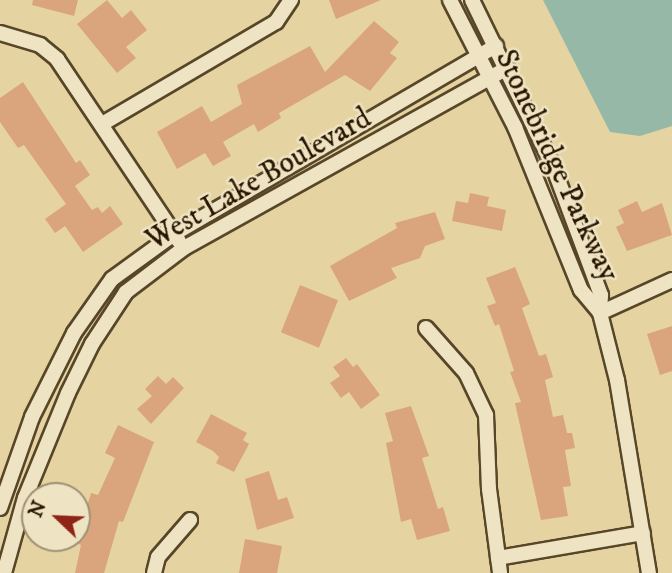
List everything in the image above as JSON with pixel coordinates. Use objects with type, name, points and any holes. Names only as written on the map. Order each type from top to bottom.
[{"type":"street","points":[[102,124],[276,22],[291,0]]},
{"type":"street","name":"Stonebridge Parkway","points":[[450,0],[476,57],[515,127],[581,290],[600,313]]},
{"type":"street","name":"Stonebridge Parkway","points":[[472,0],[507,68],[580,235],[601,295],[600,313],[617,380],[649,573]]},
{"type":"street","points":[[0,33],[40,45],[57,59],[184,248]]},
{"type":"street","name":"West Lake Boulevard","points":[[0,508],[32,417],[74,333],[112,279],[174,234],[496,46]]},
{"type":"street","name":"West Lake Boulevard","points":[[4,573],[25,498],[92,344],[126,292],[184,248],[507,68]]},
{"type":"street","points":[[600,313],[672,280]]},
{"type":"street","points":[[426,328],[466,373],[486,415],[499,565],[643,533]]},
{"type":"street","points":[[154,573],[158,557],[190,520]]},
{"type":"shaded area","points":[[543,0],[672,0],[672,126],[640,136],[610,132]]},
{"type":"building","points":[[33,0],[78,0],[74,16],[32,5]]},
{"type":"building","points":[[107,0],[122,18],[131,10],[147,30],[126,47],[136,58],[117,73],[77,24]]},
{"type":"building","points":[[329,0],[381,0],[336,19]]},
{"type":"building","points":[[374,21],[399,42],[390,53],[397,58],[370,91],[345,75],[279,113],[281,118],[258,132],[254,124],[223,142],[231,156],[213,166],[205,153],[177,169],[157,132],[202,106],[211,122],[242,104],[237,85],[310,46],[325,72]]},
{"type":"building","points":[[23,82],[76,163],[80,160],[90,175],[75,186],[92,210],[98,207],[102,213],[110,206],[123,224],[83,252],[65,226],[55,233],[45,219],[66,204],[24,145],[18,148],[0,122],[0,98]]},
{"type":"building","points":[[470,193],[489,197],[487,206],[506,210],[502,231],[452,221],[456,201],[468,203]]},
{"type":"building","points":[[637,201],[642,212],[662,203],[672,235],[627,251],[616,227],[624,223],[618,210]]},
{"type":"building","points":[[435,212],[445,239],[425,246],[420,258],[391,268],[397,278],[349,301],[330,266],[397,228],[395,223]]},
{"type":"building","points":[[515,267],[530,304],[522,308],[539,356],[546,354],[553,377],[545,380],[553,417],[563,415],[567,433],[572,433],[575,448],[565,450],[571,486],[563,487],[568,516],[541,520],[515,403],[521,402],[510,372],[514,371],[499,324],[495,326],[487,306],[496,303],[486,278]]},
{"type":"building","points":[[300,285],[338,300],[319,348],[281,332]]},
{"type":"building","points":[[672,326],[672,371],[660,375],[647,334]]},
{"type":"building","points":[[346,358],[353,367],[357,364],[380,395],[361,409],[349,392],[341,398],[330,383],[340,376],[333,367]]},
{"type":"building","points":[[158,376],[166,384],[173,377],[184,388],[151,424],[137,409],[152,396],[145,389]]},
{"type":"building","points":[[411,406],[429,456],[422,458],[438,509],[443,507],[450,531],[417,540],[411,519],[401,522],[386,443],[393,441],[385,413]]},
{"type":"building","points":[[211,414],[247,433],[243,440],[249,444],[234,472],[216,463],[219,457],[196,442]]},
{"type":"building","points":[[118,425],[154,442],[123,522],[119,521],[104,573],[75,573],[80,552],[91,552],[91,493],[98,495],[115,458],[105,453]]},
{"type":"building","points":[[269,471],[278,500],[287,497],[294,518],[257,530],[245,479]]},
{"type":"building","points":[[245,539],[282,546],[277,573],[239,573]]}]
